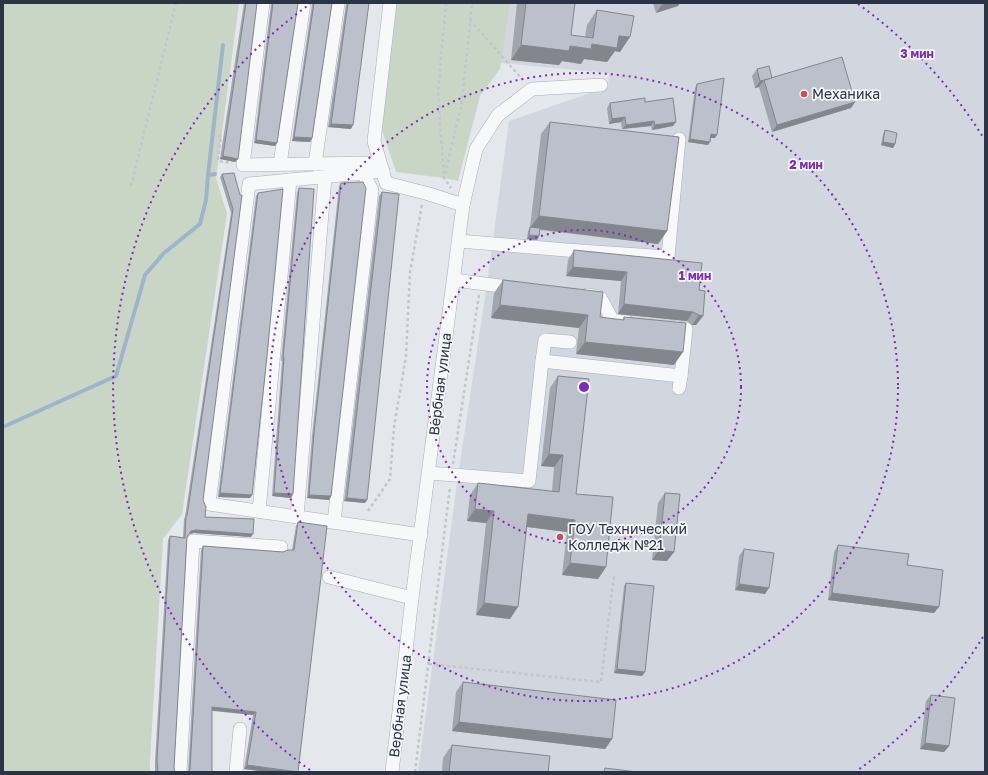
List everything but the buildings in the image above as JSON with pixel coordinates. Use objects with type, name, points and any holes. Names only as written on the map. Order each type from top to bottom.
[{"type":"street","points":[[263,3],[243,164],[315,164],[382,167]]},
{"type":"street","points":[[280,164],[304,3]]},
{"type":"street","points":[[315,164],[338,3]]},
{"type":"street","points":[[390,3],[374,141],[386,184],[424,193],[463,205]]},
{"type":"street","points":[[532,89],[601,85]]},
{"type":"street","name":"Вербная улица","points":[[392,772],[412,598],[463,205],[476,149],[498,115],[532,89]]},
{"type":"street","points":[[459,241],[668,257],[679,139]]},
{"type":"street","points":[[382,167],[362,173],[249,184],[209,504],[421,535]]},
{"type":"street","points":[[334,522],[372,190],[362,173]]},
{"type":"street","points":[[297,517],[324,177]]},
{"type":"street","points":[[259,511],[290,180]]},
{"type":"street","points":[[454,280],[532,289]]},
{"type":"street","points":[[577,294],[600,297],[613,320],[642,324]]},
{"type":"street","points":[[542,361],[680,382],[686,328],[657,325]]},
{"type":"street","points":[[429,473],[529,481],[545,340],[570,342]]},
{"type":"street","points":[[180,772],[193,541],[281,548]]},
{"type":"street","points":[[329,578],[412,598]]},
{"type":"street","points":[[236,772],[240,729]]},
{"type":"path","points":[[131,186],[176,3]]},
{"type":"path","points":[[446,3],[438,92],[444,178],[463,205]]},
{"type":"path","points":[[444,178],[462,102],[472,3]]},
{"type":"path","points":[[470,20],[532,89]]},
{"type":"path","points":[[218,136],[221,136],[218,162],[220,162]]},
{"type":"path","points":[[368,511],[390,479],[394,427],[406,356],[410,272],[424,193]]},
{"type":"path","points":[[414,772],[429,664],[451,475],[480,284]]},
{"type":"path","points":[[429,664],[602,682],[614,575]]},
{"type":"shaded area","points":[[510,3],[985,3],[985,772],[418,772],[458,476],[487,284],[509,121],[608,87],[609,73],[500,63]]},
{"type":"green space","points":[[3,3],[239,3],[216,178],[227,214],[182,514],[163,539],[150,772],[3,772]]},
{"type":"green space","points":[[394,3],[510,3],[500,69],[480,96],[458,181],[396,172],[381,127]]},
{"type":"waterway","points":[[208,175],[223,45]]},
{"type":"waterway","points":[[3,427],[116,376],[145,275],[164,253],[200,224],[206,200],[208,175],[215,174]]},
{"type":"place","name":"Механика","points":[[804,94]]},
{"type":"place","name":"ГОУ Технический Колледж №21","points":[[560,537]]}]
